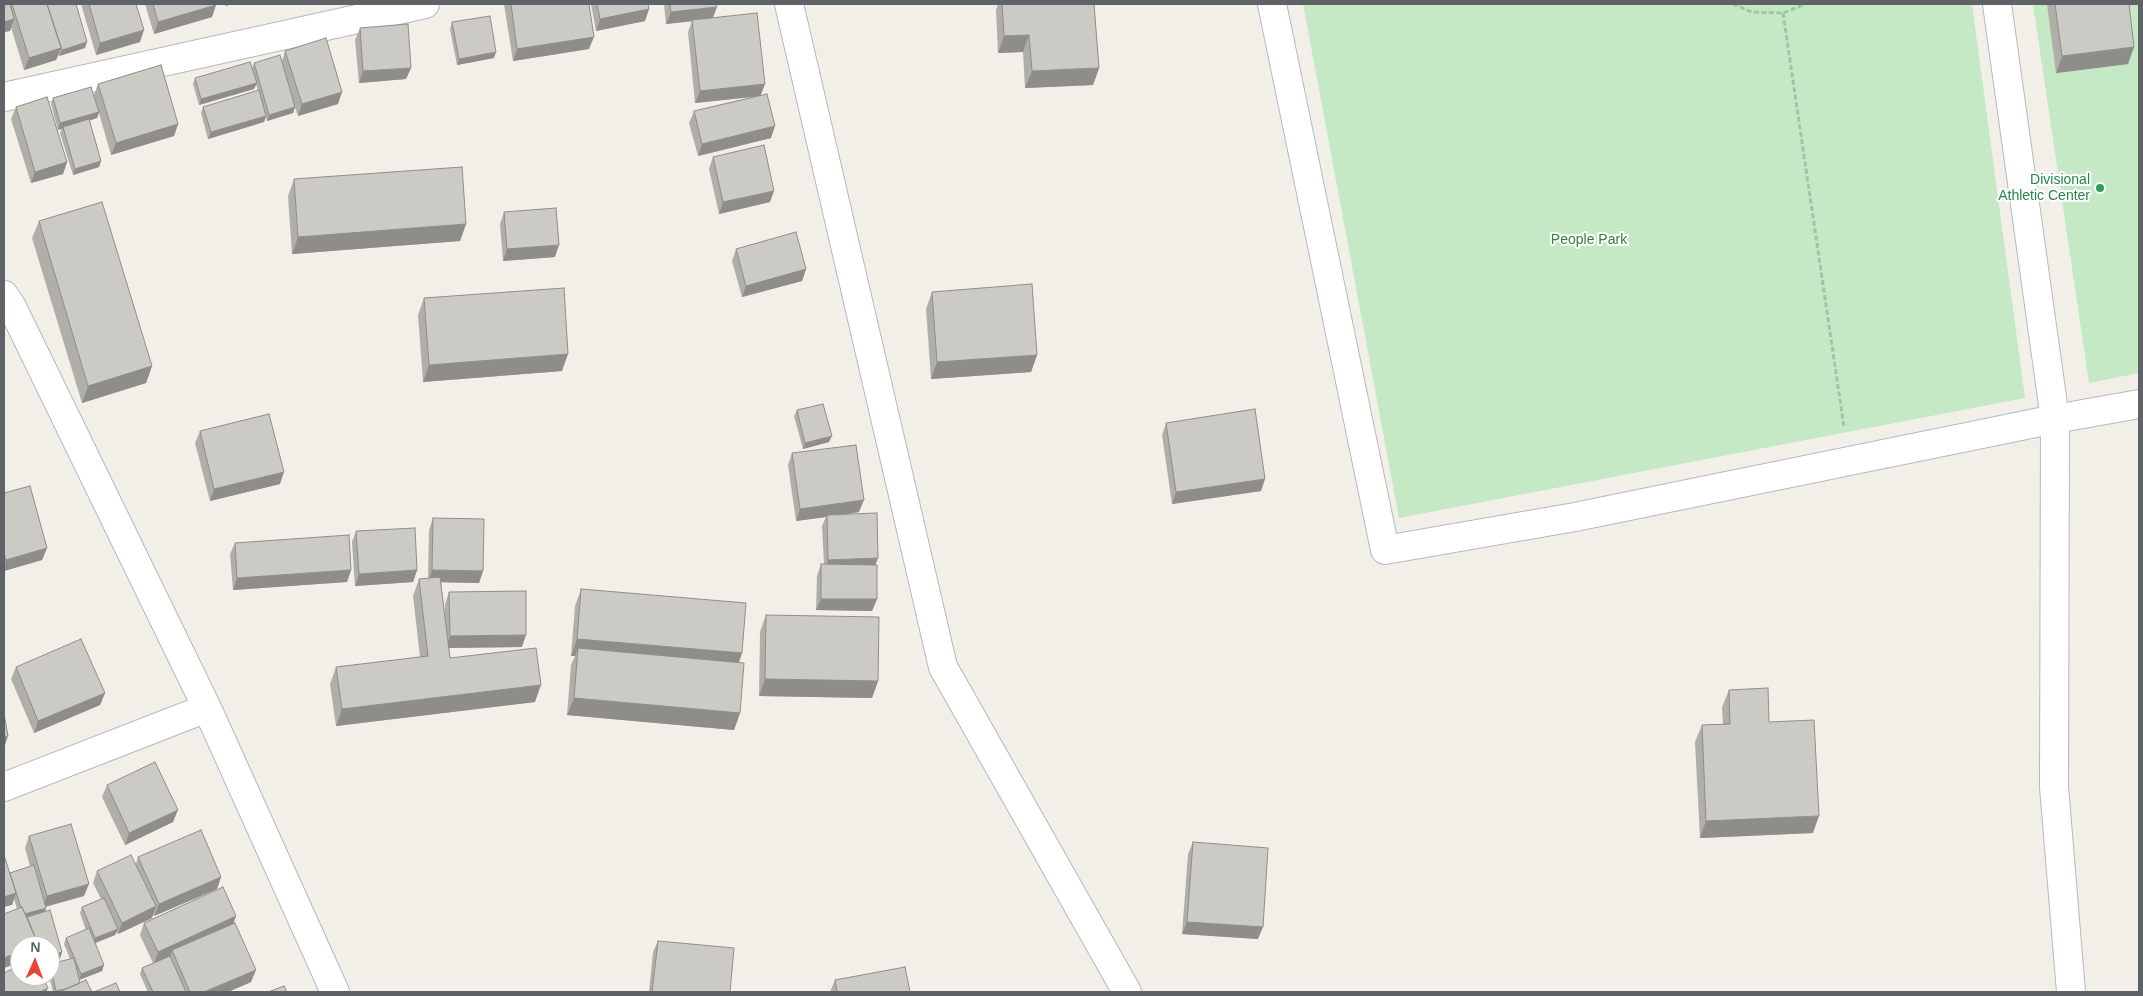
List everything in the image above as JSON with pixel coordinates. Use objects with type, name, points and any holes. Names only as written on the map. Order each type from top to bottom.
[{"type":"street","points":[[4,97],[425,4]]},
{"type":"street","points":[[789,4],[943,666],[1127,992]]},
{"type":"street","points":[[1272,4],[1385,550],[1576,517],[1849,463],[2054,419],[2139,404]]},
{"type":"street","points":[[1998,4],[2054,419],[2054,787],[2071,992]]},
{"type":"street","points":[[7,304],[207,708],[335,992]]},
{"type":"street","points":[[4,787],[207,708]]},
{"type":"path","points":[[1733,4],[1752,12],[1783,13],[1806,4]]},
{"type":"path","points":[[1783,13],[1849,463]]},
{"type":"green space","name":"People Park","points":[[1303,4],[1972,4],[2025,398],[1399,518]]},
{"type":"green space","name":"Divisional Athletic Center","points":[[2033,4],[2139,4],[2139,373],[2089,383]]},
{"type":"building","points":[[4,4],[10,4],[14,19],[4,22]]},
{"type":"building","points":[[12,4],[47,4],[61,48],[29,58]]},
{"type":"building","points":[[47,4],[76,4],[87,42],[62,50]]},
{"type":"building","points":[[89,4],[136,4],[144,30],[100,43]]},
{"type":"building","points":[[153,4],[216,4],[216,5],[158,22]]},
{"type":"building","points":[[511,4],[589,4],[594,37],[517,49]]},
{"type":"building","points":[[597,4],[648,4],[649,9],[600,19]]},
{"type":"building","points":[[670,4],[716,4],[717,7],[671,12]]},
{"type":"building","points":[[1002,4],[1094,4],[1099,68],[1032,71],[1029,35],[1004,36]]},
{"type":"building","points":[[2055,4],[2129,4],[2134,47],[2062,56]]},
{"type":"building","points":[[757,13],[765,84],[700,91],[692,20]]},
{"type":"building","points":[[490,16],[496,52],[459,59],[452,22]]},
{"type":"building","points":[[408,24],[411,68],[363,71],[360,28]]},
{"type":"building","points":[[326,38],[342,92],[302,104],[285,51]]},
{"type":"building","points":[[280,55],[295,107],[269,115],[254,63]]},
{"type":"building","points":[[250,62],[257,83],[201,99],[195,78]]},
{"type":"building","points":[[161,65],[178,124],[116,143],[98,84]]},
{"type":"building","points":[[91,87],[99,112],[60,123],[53,98]]},
{"type":"building","points":[[259,90],[266,116],[211,132],[203,107]]},
{"type":"building","points":[[767,94],[775,126],[702,144],[694,111]]},
{"type":"building","points":[[47,97],[67,162],[35,172],[16,107]]},
{"type":"building","points":[[89,119],[101,161],[75,169],[63,127]]},
{"type":"building","points":[[764,145],[774,191],[723,202],[713,157]]},
{"type":"building","points":[[462,167],[466,224],[298,237],[294,179]]},
{"type":"building","points":[[102,202],[152,366],[88,386],[39,221]]},
{"type":"building","points":[[556,208],[559,245],[507,249],[504,212]]},
{"type":"building","points":[[796,232],[806,269],[746,286],[736,249]]},
{"type":"building","points":[[1032,284],[1037,355],[937,362],[932,292]]},
{"type":"building","points":[[564,288],[568,354],[429,365],[424,298]]},
{"type":"building","points":[[823,404],[832,436],[805,443],[797,410]]},
{"type":"building","points":[[1255,409],[1265,479],[1176,492],[1166,423]]},
{"type":"building","points":[[269,414],[284,472],[214,489],[200,431]]},
{"type":"building","points":[[856,445],[864,500],[800,509],[792,453]]},
{"type":"building","points":[[30,486],[47,548],[6,560],[4,553],[4,493]]},
{"type":"building","points":[[877,513],[878,558],[828,560],[827,515]]},
{"type":"building","points":[[433,518],[484,519],[483,571],[432,570]]},
{"type":"building","points":[[415,528],[417,570],[359,574],[356,531]]},
{"type":"building","points":[[349,535],[351,570],[237,578],[235,543]]},
{"type":"building","points":[[821,564],[877,565],[877,599],[821,599]]},
{"type":"building","points":[[440,577],[450,658],[536,648],[541,685],[342,709],[336,667],[428,656],[419,579]]},
{"type":"building","points":[[581,589],[746,603],[742,653],[577,639]]},
{"type":"building","points":[[526,591],[526,635],[450,636],[449,592]]},
{"type":"building","points":[[766,615],[879,617],[878,681],[765,679]]},
{"type":"building","points":[[81,639],[105,693],[38,721],[16,667]]},
{"type":"building","points":[[578,648],[744,663],[740,713],[574,698]]},
{"type":"building","points":[[1768,688],[1769,722],[1814,720],[1819,816],[1706,821],[1702,725],[1730,724],[1729,690]]},
{"type":"building","points":[[4,714],[8,736],[4,737]]},
{"type":"building","points":[[155,762],[178,810],[129,833],[107,785]]},
{"type":"building","points":[[71,824],[89,884],[47,896],[29,836]]},
{"type":"building","points":[[201,830],[221,877],[159,904],[138,857]]},
{"type":"building","points":[[1193,842],[1268,848],[1263,927],[1187,922]]},
{"type":"building","points":[[4,855],[16,893],[4,897]]},
{"type":"building","points":[[131,855],[156,906],[122,923],[97,871]]},
{"type":"building","points":[[34,865],[46,908],[25,914],[21,908],[10,873]]},
{"type":"building","points":[[223,887],[236,916],[158,952],[144,923]]},
{"type":"building","points":[[104,898],[118,929],[95,938],[82,907]]},
{"type":"building","points":[[22,907],[35,936],[10,936],[10,955],[4,958],[4,914]]},
{"type":"building","points":[[50,910],[57,936],[35,936],[27,917]]},
{"type":"building","points":[[235,923],[256,970],[204,992],[190,992],[172,950]]},
{"type":"building","points":[[89,928],[104,965],[81,974],[66,938]]},
{"type":"building","points":[[658,941],[734,948],[730,992],[652,992]]},
{"type":"building","points":[[170,956],[186,992],[153,992],[142,968]]},
{"type":"building","points":[[74,958],[80,983],[56,991],[55,986],[60,986],[60,962]]},
{"type":"building","points":[[905,967],[910,992],[837,992],[835,980]]},
{"type":"building","points":[[10,970],[10,986],[47,986],[48,988],[40,992],[4,992],[4,973]]},
{"type":"building","points":[[86,980],[92,992],[59,992]]},
{"type":"building","points":[[116,983],[120,992],[94,992]]},
{"type":"building","points":[[284,986],[287,992],[268,992]]},
{"type":"place","name":"Divisional Athletic Center","points":[[2100,188]]}]
